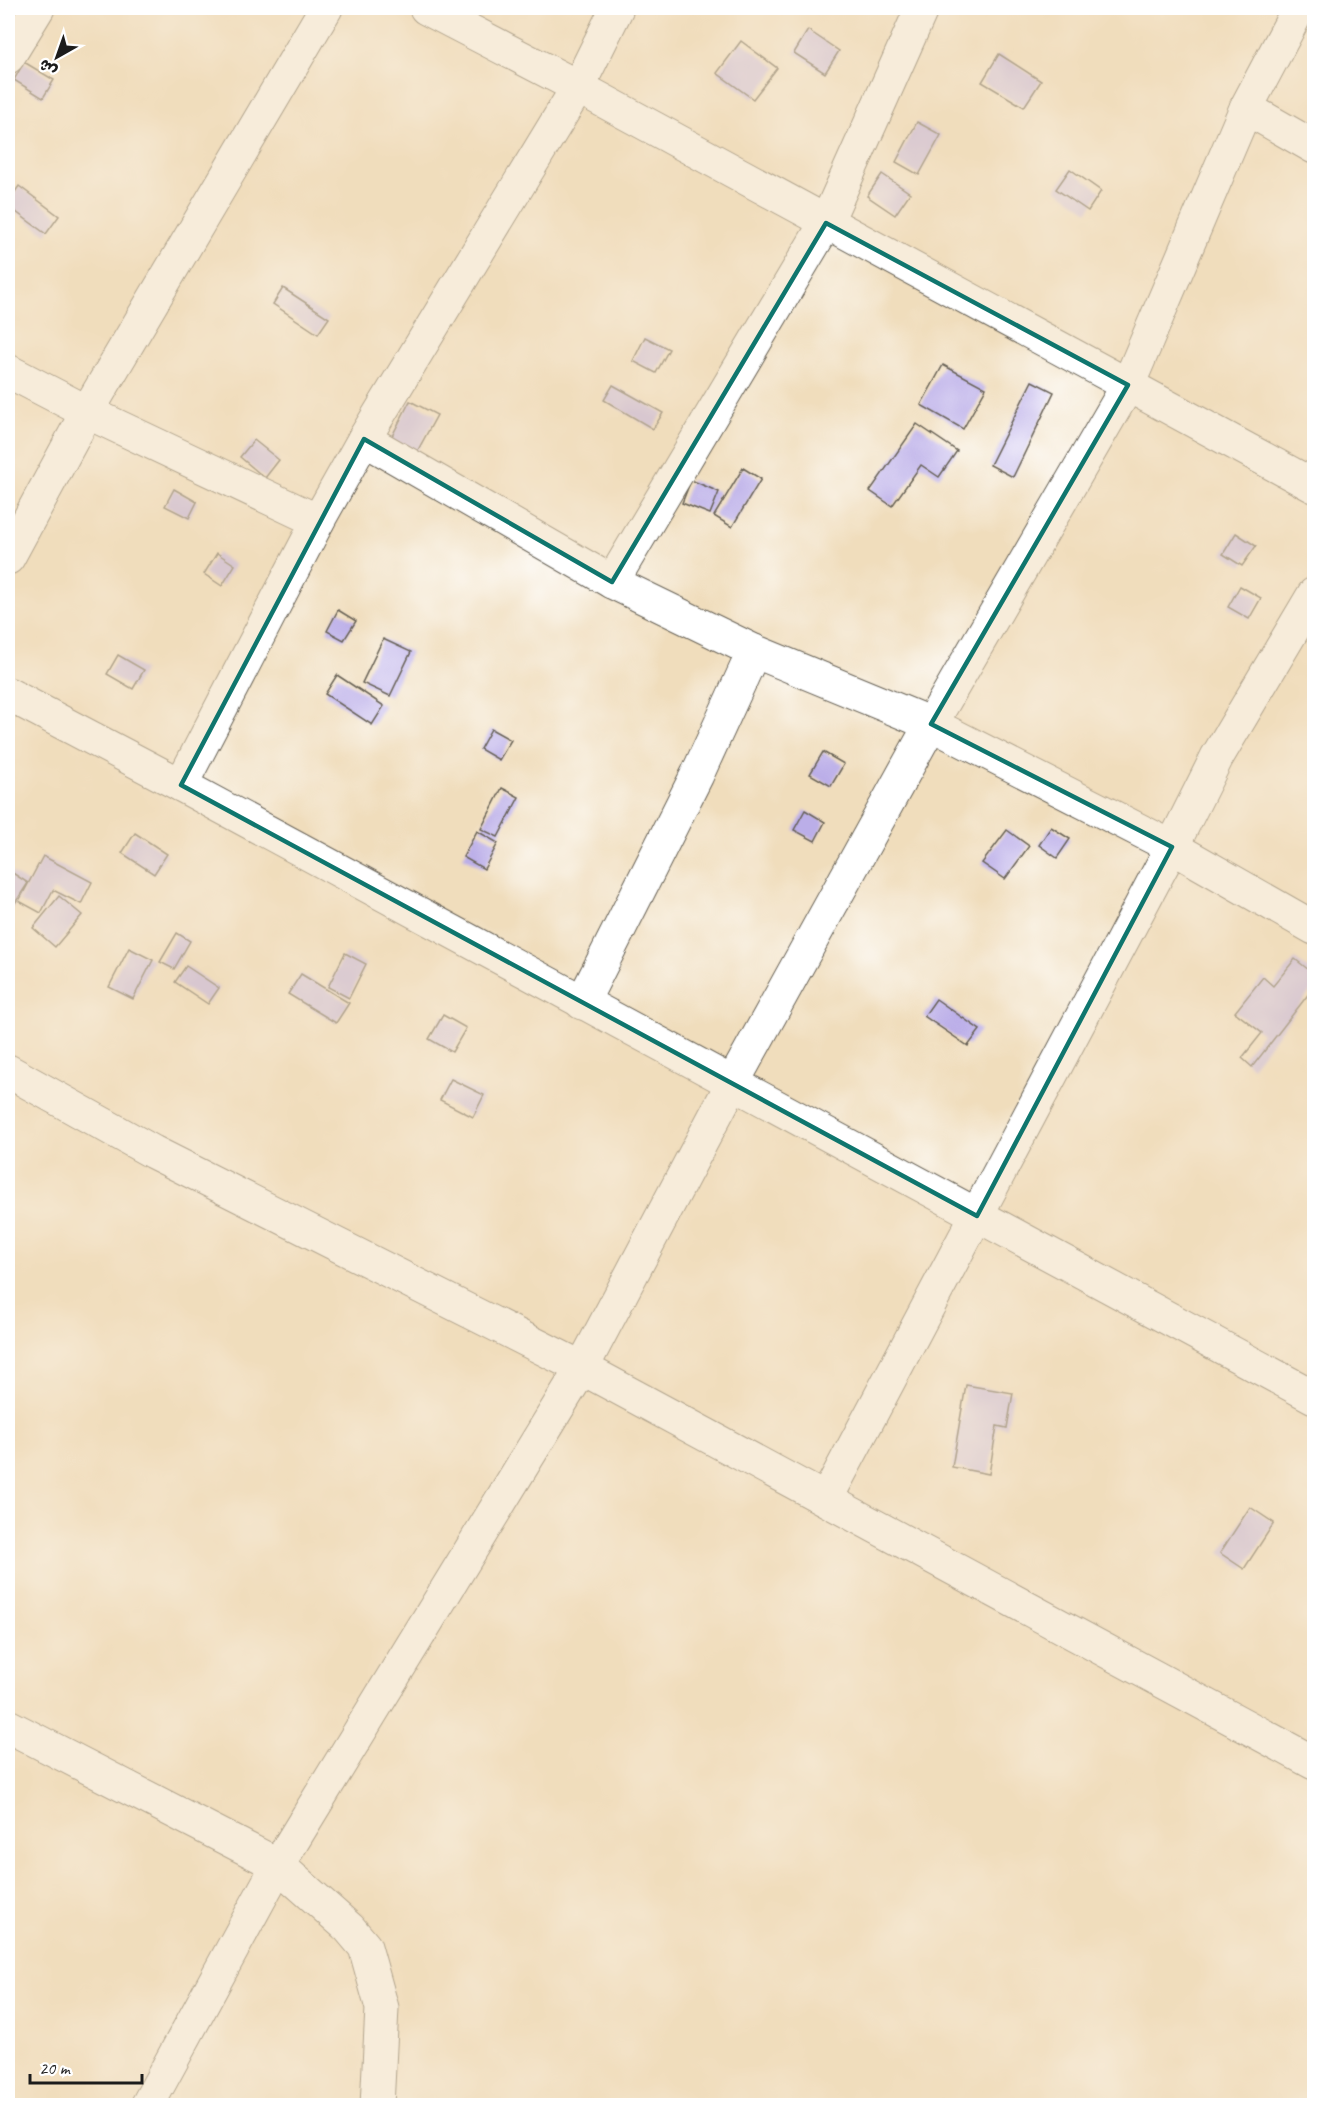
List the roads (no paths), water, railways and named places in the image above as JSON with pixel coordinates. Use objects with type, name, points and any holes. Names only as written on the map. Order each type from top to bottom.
[{"type":"street","points":[[8,57],[38,8]]},
{"type":"street","points":[[8,558],[87,412],[326,8]]},
{"type":"street","points":[[426,8],[579,87],[1314,486]]},
{"type":"street","points":[[181,785],[318,521],[364,440],[579,87],[617,8]]},
{"type":"street","points":[[612,582],[826,223],[922,8]]},
{"type":"street","points":[[147,2106],[278,1865],[582,1368],[732,1084],[931,724],[1128,385],[1246,108],[1299,8]]},
{"type":"street","points":[[1246,108],[1314,147]]},
{"type":"street","points":[[8,371],[87,412],[318,521]]},
{"type":"street","points":[[364,440],[612,582],[754,651],[931,724],[1172,847],[1314,928]]},
{"type":"street","points":[[826,1499],[1172,847],[1217,757],[1314,594]]},
{"type":"street","points":[[582,1003],[696,775],[754,651]]},
{"type":"street","points":[[8,694],[181,785],[1314,1397]]},
{"type":"street","points":[[8,1071],[153,1152],[582,1368],[1314,1763]]},
{"type":"street","points":[[8,1726],[278,1865],[349,1928],[364,1947],[382,2008],[377,2106]]}]
